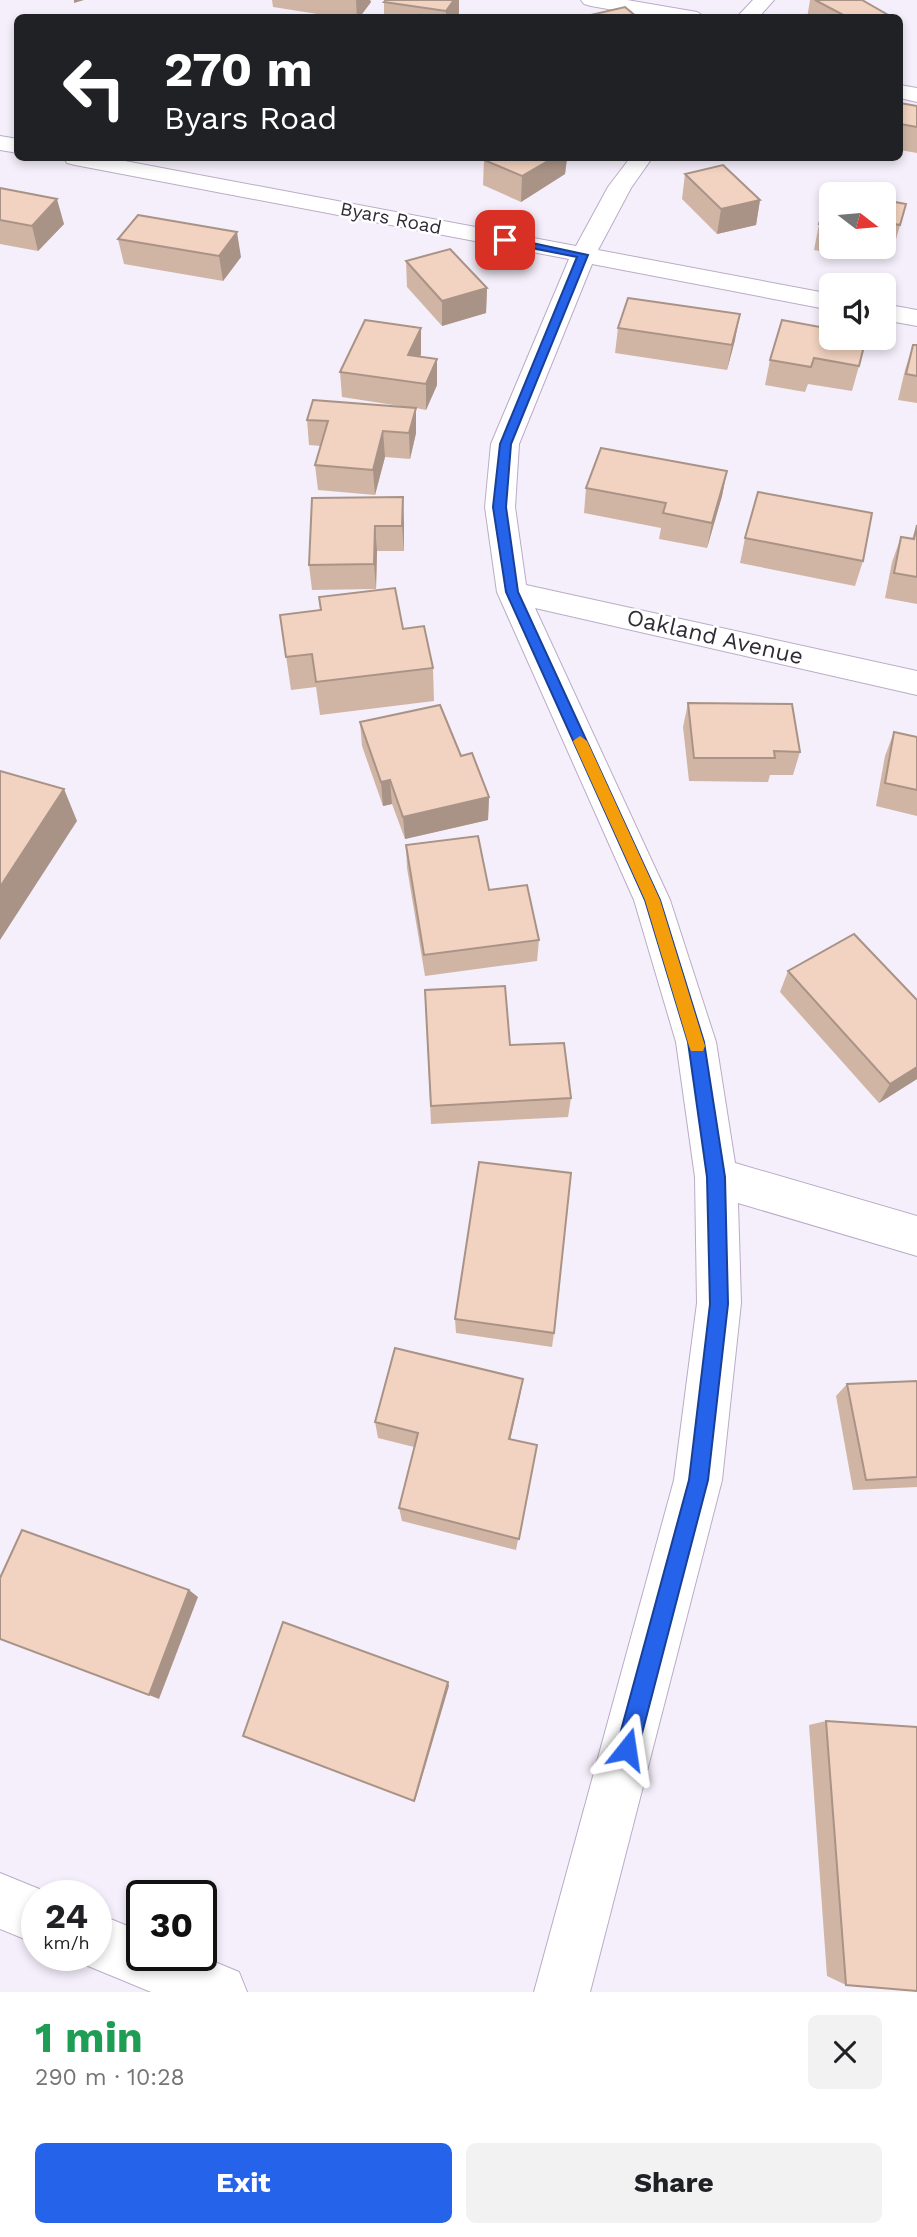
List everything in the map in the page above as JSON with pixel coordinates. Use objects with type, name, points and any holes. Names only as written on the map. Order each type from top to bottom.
[{"type":"street","points":[[591,0],[673,14]]},
{"type":"street","points":[[750,14],[764,0]]},
{"type":"street","name":"Byars Road","points":[[91,161],[819,300]]},
{"type":"street","points":[[562,1992],[698,1480],[719,1304],[716,1177],[696,1042],[653,900],[512,592],[499,507],[505,444],[583,255],[620,187],[639,161]]},
{"type":"street","points":[[896,314],[917,318]]},
{"type":"street","name":"Oakland Avenue","points":[[512,592],[917,683]]},
{"type":"street","points":[[716,1177],[917,1236]]},
{"type":"street","points":[[0,1901],[21,1910]]},
{"type":"street","points":[[112,1948],[219,1992]]},
{"type":"building","points":[[454,0],[446,11],[384,2]]},
{"type":"building","points":[[815,0],[862,0],[886,14],[841,14]]},
{"type":"building","points":[[625,7],[633,14],[595,14]]},
{"type":"building","points":[[903,104],[917,106],[917,127],[903,125]]},
{"type":"building","points":[[486,161],[548,161],[522,176]]},
{"type":"building","points":[[723,165],[760,200],[721,209],[685,174]]},
{"type":"building","points":[[0,188],[57,199],[32,226],[0,220]]},
{"type":"building","points":[[896,202],[906,204],[900,225],[896,224]]},
{"type":"building","points":[[138,215],[237,232],[219,256],[118,239]]},
{"type":"building","points":[[450,249],[487,288],[442,301],[406,261]]},
{"type":"building","points":[[628,298],[740,314],[732,345],[618,328]]},
{"type":"building","points":[[365,320],[421,328],[408,355],[437,359],[426,384],[340,372]]},
{"type":"building","points":[[782,320],[819,327],[819,350],[863,350],[859,366],[814,358],[811,367],[770,360]]},
{"type":"building","points":[[913,345],[917,345],[917,376],[906,374]]},
{"type":"building","points":[[313,400],[416,408],[409,433],[383,431],[373,470],[315,465],[328,421],[307,420]]},
{"type":"building","points":[[601,448],[727,471],[712,523],[663,513],[666,503],[586,488]]},
{"type":"building","points":[[758,492],[872,513],[863,561],[745,538]]},
{"type":"building","points":[[403,497],[402,526],[375,526],[374,564],[309,565],[312,498]]},
{"type":"building","points":[[917,525],[917,577],[894,573],[901,537],[914,539]]},
{"type":"building","points":[[395,588],[403,629],[424,626],[433,668],[316,682],[312,654],[286,657],[280,615],[321,610],[319,597]]},
{"type":"building","points":[[688,703],[792,704],[800,752],[774,751],[775,758],[694,758]]},
{"type":"building","points":[[440,705],[461,756],[472,753],[489,797],[403,817],[390,780],[381,782],[360,722]]},
{"type":"building","points":[[894,732],[917,737],[917,790],[885,783]]},
{"type":"building","points":[[0,771],[64,789],[0,887]]},
{"type":"building","points":[[478,836],[489,890],[527,885],[539,940],[424,955],[406,845]]},
{"type":"building","points":[[854,934],[917,1000],[917,1067],[890,1084],[788,971]]},
{"type":"building","points":[[505,986],[510,1045],[564,1043],[571,1098],[431,1106],[425,990]]},
{"type":"building","points":[[479,1162],[571,1173],[554,1333],[455,1319]]},
{"type":"building","points":[[395,1348],[523,1379],[509,1439],[537,1445],[519,1539],[399,1508],[418,1433],[375,1422]]},
{"type":"building","points":[[917,1381],[917,1477],[866,1480],[847,1384]]},
{"type":"building","points":[[22,1530],[189,1590],[149,1695],[0,1639],[0,1578]]},
{"type":"building","points":[[283,1622],[448,1682],[414,1801],[243,1736]]},
{"type":"building","points":[[826,1721],[917,1727],[917,1991],[846,1985]]},
{"type":"slow traffic","points":[[580,741],[653,900],[697,1046]]},
{"type":"route","points":[[505,240],[583,255],[505,444],[499,507],[512,592],[653,900],[696,1042],[716,1177],[719,1304],[698,1480],[627,1749]]}]
